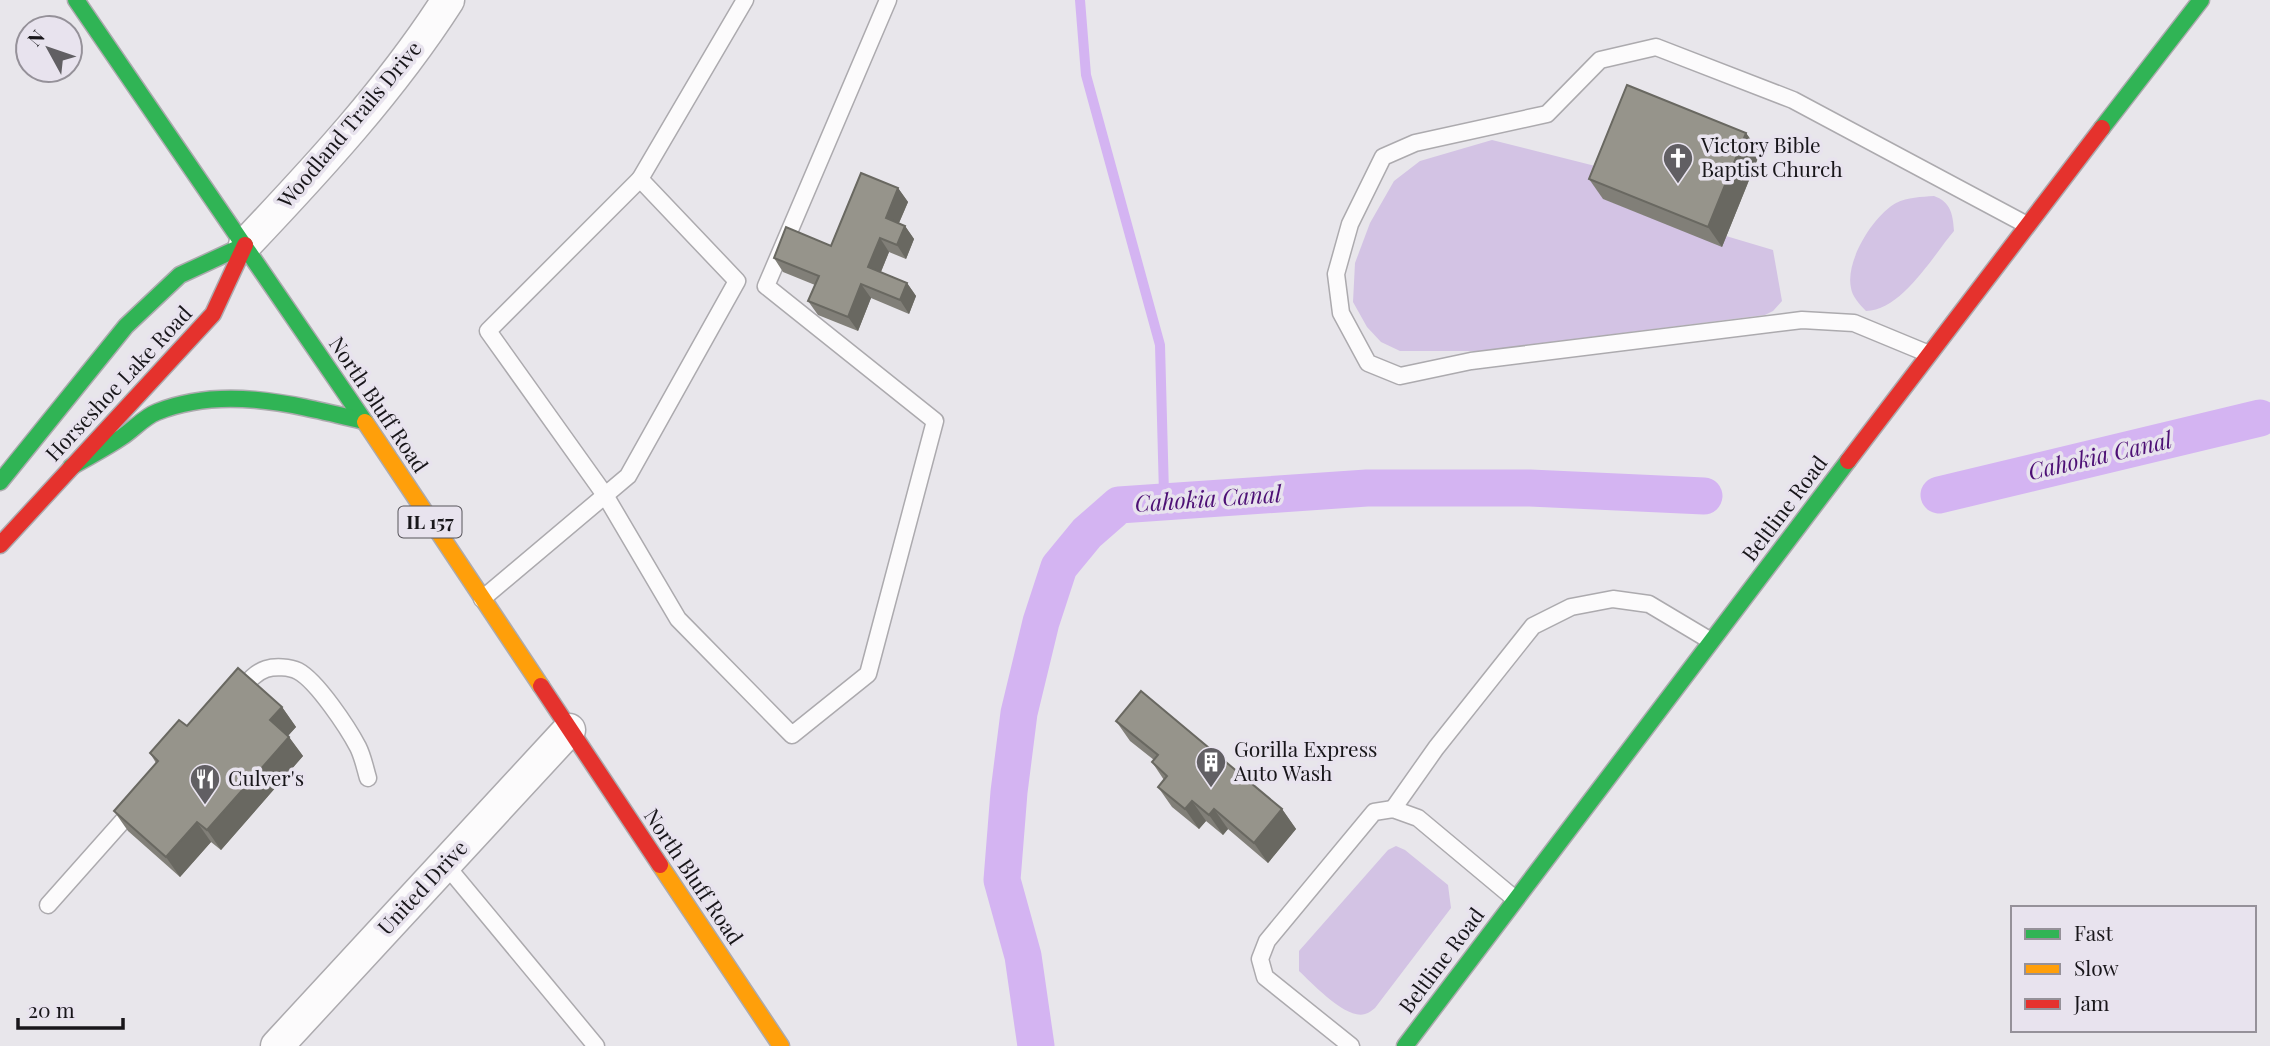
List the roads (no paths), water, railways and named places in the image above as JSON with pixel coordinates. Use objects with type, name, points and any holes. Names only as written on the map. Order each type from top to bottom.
[{"type":"main road","name":"North Bluff Road","points":[[76,0],[364,421],[781,1046]]},
{"type":"main road","name":"Beltline Road","points":[[1405,1046],[2027,225],[2202,0]]},
{"type":"main road","name":"Horseshoe Lake Road","points":[[0,545],[213,314],[245,245]]},
{"type":"main road","name":"Horseshoe Lake Road","points":[[0,482],[126,326],[180,275],[245,245]]},
{"type":"main road","points":[[71,467],[122,437],[154,413],[185,402],[217,397],[310,409],[364,421]]},
{"type":"street","name":"Woodland Trails Drive","points":[[245,245],[314,172],[410,57],[448,0]]},
{"type":"street","name":"United Drive","points":[[277,1046],[569,730]]},
{"type":"lane","points":[[640,179],[737,281],[766,286],[935,421],[868,674],[792,735],[678,619],[605,495],[488,331],[640,179],[745,0]]},
{"type":"lane","points":[[766,286],[888,0]]},
{"type":"lane","points":[[1929,354],[1854,323],[1802,320],[1471,361],[1400,376],[1368,363],[1341,313],[1336,274],[1350,224],[1383,157],[1415,142],[1547,114],[1600,60],[1656,47],[1793,100],[2027,225]]},
{"type":"lane","points":[[482,599],[628,476],[737,281]]},
{"type":"lane","points":[[1393,809],[1436,748],[1533,626],[1571,607],[1613,599],[1649,604],[1711,641]]},
{"type":"lane","points":[[224,708],[252,677],[267,669],[281,667],[298,671],[317,687],[358,747],[368,778]]},
{"type":"lane","points":[[48,905],[150,790]]},
{"type":"lane","points":[[1351,1046],[1265,977],[1260,958],[1266,941],[1374,812],[1393,809],[1418,818],[1515,899]]},
{"type":"lane","points":[[445,864],[596,1046]]},
{"type":"waterway","points":[[1080,0],[1086,75],[1160,345],[1164,494]]},
{"type":"waterway","name":"Cahokia Canal","points":[[1939,495],[2260,418]]},
{"type":"waterway","name":"Cahokia Canal","points":[[1036,1046],[1023,956],[1002,880],[1019,713],[1041,622],[1059,567],[1087,533],[1119,505],[1367,488],[1530,488],[1704,496]]},
{"type":"place","name":"Victory Bible Baptist Church","points":[[1678,185]]},
{"type":"place","name":"Gorilla Express Auto Wash","points":[[1211,789]]},
{"type":"place","name":"Culver's","points":[[205,806]]}]
